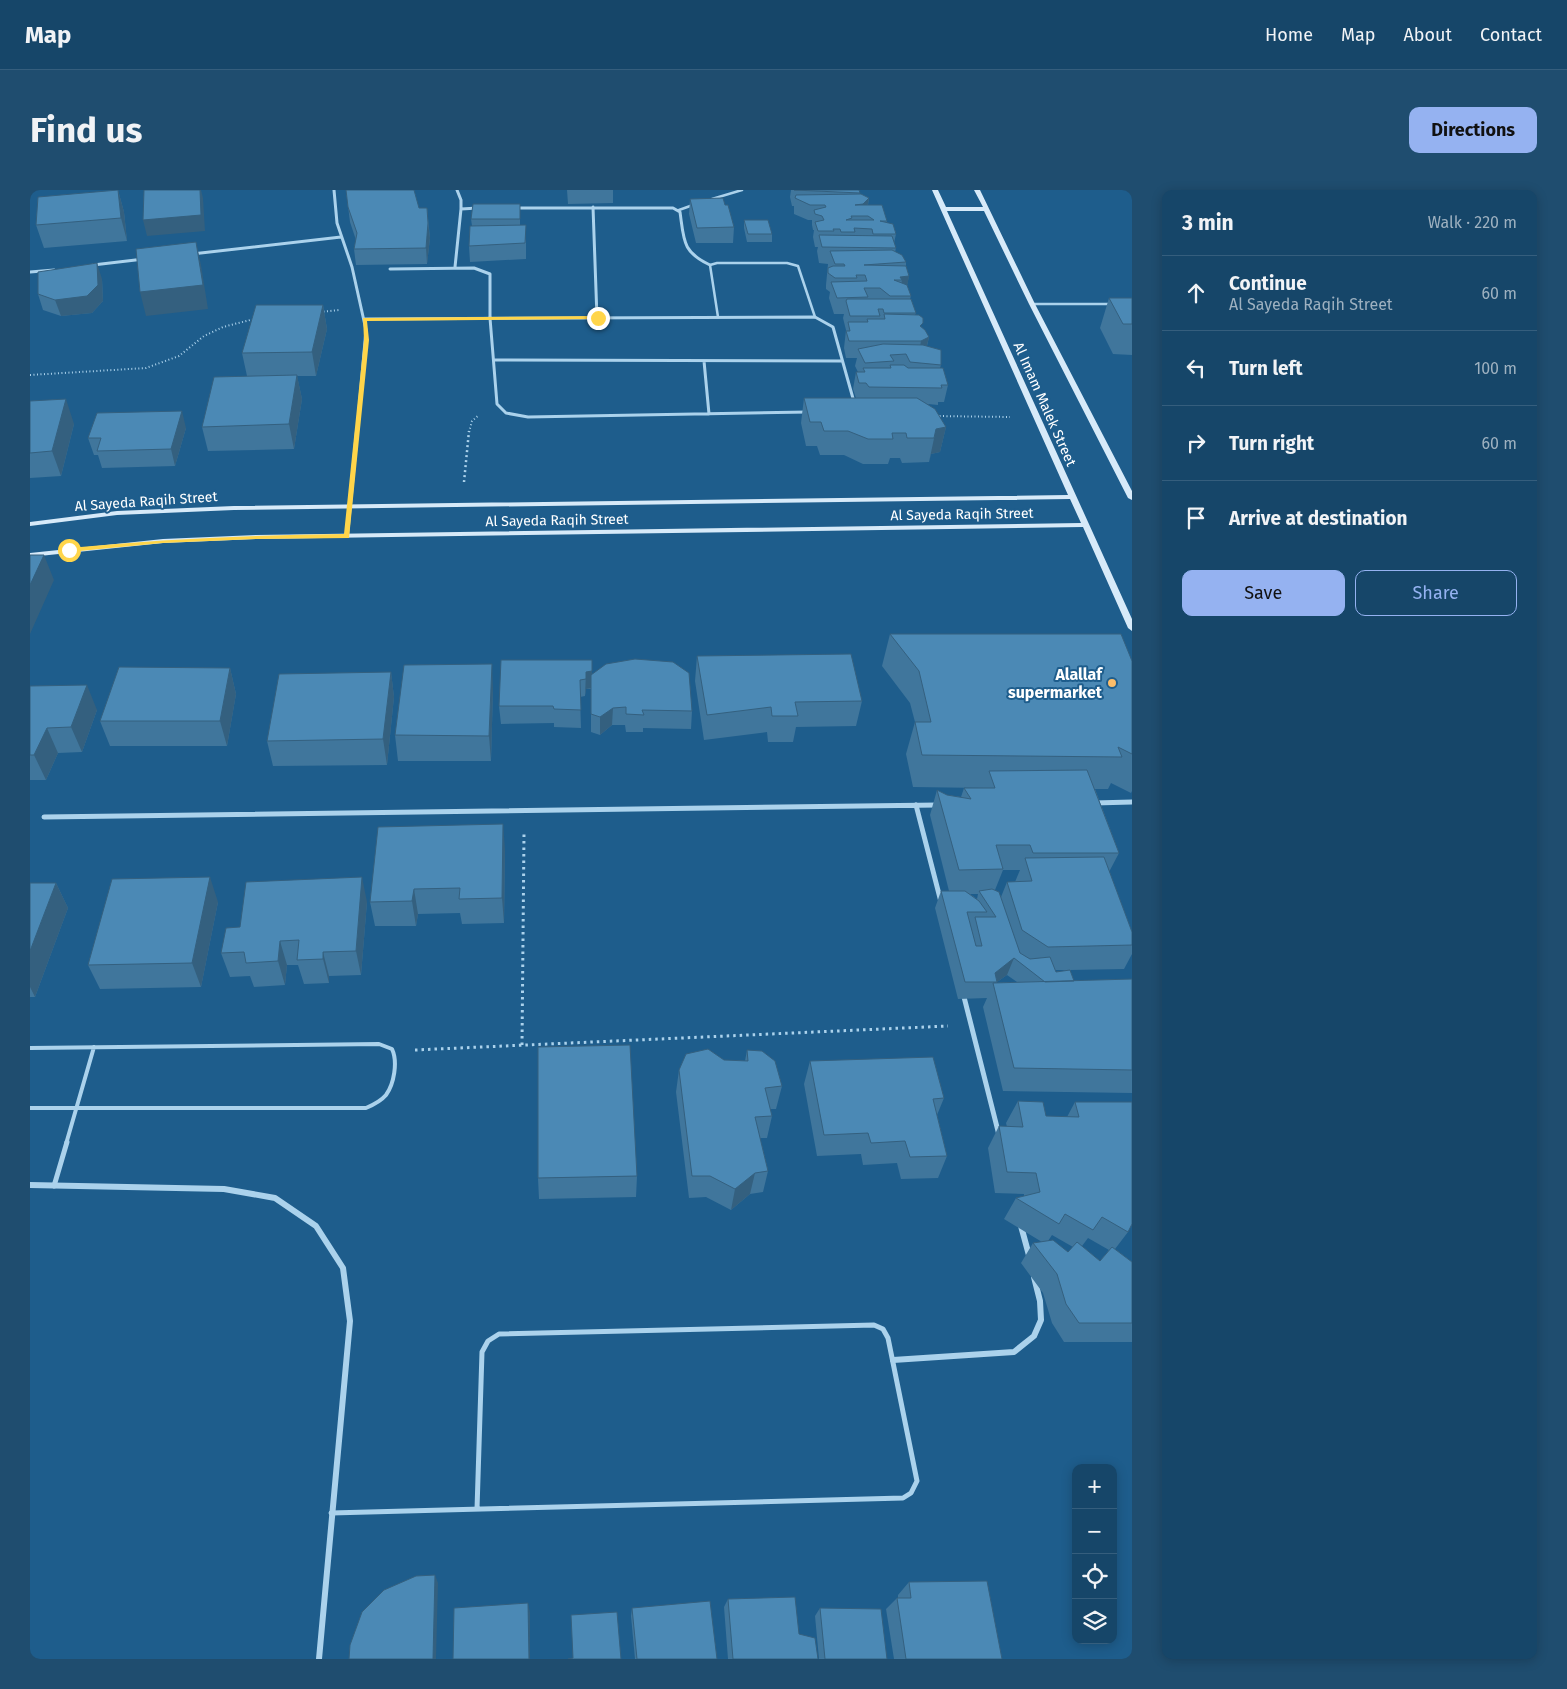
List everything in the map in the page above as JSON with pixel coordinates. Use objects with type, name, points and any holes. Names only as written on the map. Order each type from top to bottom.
[{"type":"street","points":[[334,190],[337,224],[352,267],[365,319],[366,340],[347,536]]},
{"type":"street","points":[[455,267],[461,209],[461,200],[457,190]]},
{"type":"street","name":"Al Imam Malek Street","points":[[935,190],[1132,628]]},
{"type":"street","name":"Al Imam Malek Street","points":[[977,190],[1032,304],[1131,496]]},
{"type":"street","points":[[593,207],[598,318]]},
{"type":"street","points":[[508,208],[662,207],[679,210],[686,250],[695,259],[710,265]]},
{"type":"street","points":[[461,209],[480,208]]},
{"type":"street","points":[[943,209],[985,208]]},
{"type":"street","points":[[186,255],[341,237]]},
{"type":"street","points":[[88,266],[147,259]]},
{"type":"street","points":[[390,269],[480,268],[490,274],[490,318],[496,404],[501,410],[520,417],[813,412]]},
{"type":"street","points":[[30,272],[59,269]]},
{"type":"street","points":[[365,319],[815,318],[823,320],[833,327],[854,408]]},
{"type":"street","points":[[494,360],[842,361]]},
{"type":"street","points":[[704,361],[709,414]]},
{"type":"street","name":"Al Sayeda Raqih Street","points":[[30,524],[117,513],[234,508],[1073,497]]},
{"type":"street","name":"Al Sayeda Raqih Street","points":[[30,555],[163,541],[256,537],[1086,525]]},
{"type":"street","points":[[1083,803],[1132,802]]},
{"type":"street","points":[[44,817],[524,812],[946,804]]},
{"type":"street","points":[[916,805],[943,910]]},
{"type":"street","points":[[962,986],[1000,1140]]},
{"type":"street","points":[[30,1185],[224,1189],[275,1198],[316,1226],[343,1268],[350,1321],[319,1659]]},
{"type":"street","points":[[1019,1217],[1031,1265]]},
{"type":"street","points":[[893,1360],[1014,1352],[1029,1343],[1039,1329],[1042,1312],[1034,1274]]},
{"type":"lane","points":[[706,201],[742,190]]},
{"type":"lane","points":[[679,210],[697,204]]},
{"type":"lane","points":[[718,317],[710,265],[717,263],[787,262],[798,266],[815,318]]},
{"type":"lane","points":[[1032,304],[1114,304]]},
{"type":"lane","points":[[30,1048],[380,1044],[388,1046],[393,1051],[395,1058],[392,1086],[378,1103],[366,1108],[30,1108]]},
{"type":"lane","points":[[54,1186],[94,1047]]},
{"type":"lane","points":[[331,1513],[899,1499],[908,1497],[915,1490],[917,1480],[888,1338],[883,1329],[874,1325],[498,1334],[488,1341],[482,1352],[477,1509]]},
{"type":"path","points":[[316,312],[362,307]]},
{"type":"path","points":[[30,375],[146,368],[179,356],[204,336],[223,327],[246,320],[262,318]]},
{"type":"path","points":[[462,505],[469,428],[478,415],[501,410]]},
{"type":"path","points":[[933,416],[1038,417]]},
{"type":"path","points":[[522,1046],[524,812]]},
{"type":"path","points":[[393,1051],[971,1024]]},
{"type":"building","points":[[118,190],[121,218],[36,225],[38,197]]},
{"type":"building","points":[[144,190],[200,190],[201,215],[143,220]]},
{"type":"building","points":[[346,190],[414,190],[419,208],[427,208],[426,248],[354,249],[357,233],[348,207]]},
{"type":"building","points":[[794,190],[859,190],[860,193]]},
{"type":"building","points":[[861,194],[869,198],[863,204],[855,205],[882,205],[887,221],[880,221],[893,224],[896,234],[873,234],[872,229],[854,228],[855,232],[841,232],[840,229],[818,231],[815,222],[824,220],[822,216],[815,214],[814,210],[826,207],[825,205],[810,205],[795,198],[796,195]],"holes":[[[851,216],[868,216],[874,220],[846,220],[852,218]]]},
{"type":"building","points":[[723,198],[725,205],[728,205],[734,227],[697,228],[690,199]]},
{"type":"building","points":[[473,204],[520,204],[520,219],[471,219]]},
{"type":"building","points":[[744,220],[768,220],[772,234],[748,234]]},
{"type":"building","points":[[526,225],[525,243],[469,246],[470,226]]},
{"type":"building","points":[[819,235],[892,236],[896,248],[822,247]]},
{"type":"building","points":[[196,242],[203,285],[140,292],[136,249]]},
{"type":"building","points":[[892,250],[902,255],[906,262],[864,265],[906,266],[909,276],[900,277],[902,280],[894,280],[907,285],[911,296],[890,296],[880,288],[864,288],[868,297],[837,298],[831,282],[867,281],[865,275],[856,275],[857,278],[835,278],[828,273],[828,268],[845,266],[844,264],[835,264],[830,251]]},
{"type":"building","points":[[97,263],[98,285],[87,296],[55,300],[38,294],[38,272]]},
{"type":"building","points":[[1109,298],[1132,298],[1132,324],[1123,324]]},
{"type":"building","points":[[847,299],[911,299],[916,313],[884,313],[883,309],[878,309],[880,316],[850,316]]},
{"type":"building","points":[[256,305],[323,305],[312,352],[242,353]]},
{"type":"building","points":[[884,314],[919,315],[923,318],[923,323],[920,326],[929,337],[921,341],[849,341],[846,331],[850,331],[848,322],[868,322],[867,319],[885,319]]},
{"type":"building","points":[[883,344],[923,345],[941,350],[941,365],[910,362],[906,354],[890,355],[894,361],[865,363],[858,349]]},
{"type":"building","points":[[890,365],[904,365],[908,368],[943,368],[948,385],[941,385],[942,388],[869,387],[866,383],[859,383],[856,372],[865,372],[863,368],[891,368]]},
{"type":"building","points":[[297,375],[289,424],[202,427],[214,377]]},
{"type":"building","points":[[804,398],[917,398],[935,409],[946,427],[936,429],[934,438],[907,438],[906,433],[892,433],[893,439],[868,439],[848,431],[824,431],[821,422],[810,422]]},
{"type":"building","points":[[66,399],[52,451],[30,453],[30,401]]},
{"type":"building","points":[[182,411],[171,449],[97,451],[101,438],[88,438],[97,413]]},
{"type":"building","points":[[30,555],[44,555],[30,585]]},
{"type":"building","points":[[890,634],[1121,634],[1132,661],[1132,754],[1118,747],[1122,757],[922,755],[915,722],[931,722],[919,671]]},
{"type":"building","points":[[851,654],[862,701],[795,702],[798,716],[772,716],[771,707],[707,715],[697,656]]},
{"type":"building","points":[[635,659],[673,662],[689,673],[692,711],[642,710],[644,715],[626,714],[626,707],[613,708],[600,717],[591,714],[591,675],[606,664]]},
{"type":"building","points":[[501,660],[592,660],[592,671],[586,672],[586,679],[580,680],[581,710],[554,709],[553,706],[499,706]]},
{"type":"building","points":[[492,664],[489,736],[395,735],[404,665]]},
{"type":"building","points":[[119,667],[230,668],[220,721],[100,721]]},
{"type":"building","points":[[391,672],[383,739],[267,741],[279,674]]},
{"type":"building","points":[[87,685],[71,727],[47,728],[34,755],[30,755],[30,686]]},
{"type":"building","points":[[1087,770],[1119,853],[1033,853],[1030,845],[996,845],[1003,869],[959,870],[937,790],[947,795],[971,799],[964,788],[995,788],[989,771]]},
{"type":"building","points":[[503,824],[502,898],[459,899],[460,888],[414,889],[412,901],[370,902],[378,827]]},
{"type":"building","points":[[1104,857],[1132,932],[1132,945],[1048,947],[1022,930],[1007,882],[1032,881],[1025,858]]},
{"type":"building","points":[[210,877],[192,963],[88,965],[112,879]]},
{"type":"building","points":[[362,877],[356,951],[323,952],[323,959],[297,960],[299,940],[280,941],[278,961],[246,963],[244,952],[221,953],[226,928],[240,927],[246,882]]},
{"type":"building","points":[[30,883],[56,883],[30,951]]},
{"type":"building","points":[[992,889],[999,892],[1020,953],[1030,959],[1050,957],[1056,972],[1070,970],[1074,981],[1045,982],[1014,958],[995,973],[997,982],[965,982],[941,891],[965,891],[979,901],[987,912],[967,912],[976,946],[982,946],[975,917],[996,917],[979,891]]},
{"type":"building","points":[[1132,979],[1132,1070],[1014,1068],[993,983]]},
{"type":"building","points":[[630,1045],[637,1176],[538,1178],[538,1047]]},
{"type":"building","points":[[708,1049],[724,1060],[748,1061],[747,1050],[762,1051],[775,1061],[782,1086],[765,1088],[772,1116],[755,1117],[768,1171],[755,1173],[735,1189],[710,1176],[692,1176],[679,1070],[686,1054]]},
{"type":"building","points":[[933,1057],[944,1098],[933,1099],[947,1156],[910,1157],[905,1141],[871,1143],[868,1133],[824,1135],[810,1061]]},
{"type":"building","points":[[1018,1101],[1043,1102],[1046,1116],[1079,1117],[1075,1102],[1132,1102],[1132,1224],[1128,1232],[1102,1217],[1093,1230],[1065,1214],[1059,1224],[1016,1198],[1040,1192],[1036,1173],[1007,1172],[999,1126],[1023,1127]]},
{"type":"building","points":[[1053,1240],[1068,1252],[1077,1242],[1100,1261],[1112,1247],[1132,1262],[1132,1323],[1079,1323],[1066,1304],[1057,1274],[1033,1243]]},
{"type":"building","points":[[435,1575],[433,1659],[349,1659],[350,1645],[362,1612],[384,1590],[416,1576]]},
{"type":"building","points":[[987,1581],[1002,1659],[906,1659],[897,1598],[911,1598],[909,1582]]},
{"type":"building","points":[[795,1597],[799,1634],[815,1638],[818,1659],[733,1659],[728,1599]]},
{"type":"building","points":[[710,1601],[717,1659],[637,1659],[632,1608]]},
{"type":"building","points":[[528,1603],[529,1659],[453,1659],[454,1608]]},
{"type":"building","points":[[820,1608],[881,1609],[887,1659],[825,1659]]},
{"type":"building","points":[[617,1612],[621,1659],[568,1659],[573,1658],[571,1615]]},
{"type":"place","name":"Alallaf supermarket","points":[[1112,683]]},
{"type":"route","points":[[69,550],[163,541],[347,536],[366,340],[365,319],[598,318]]}]
